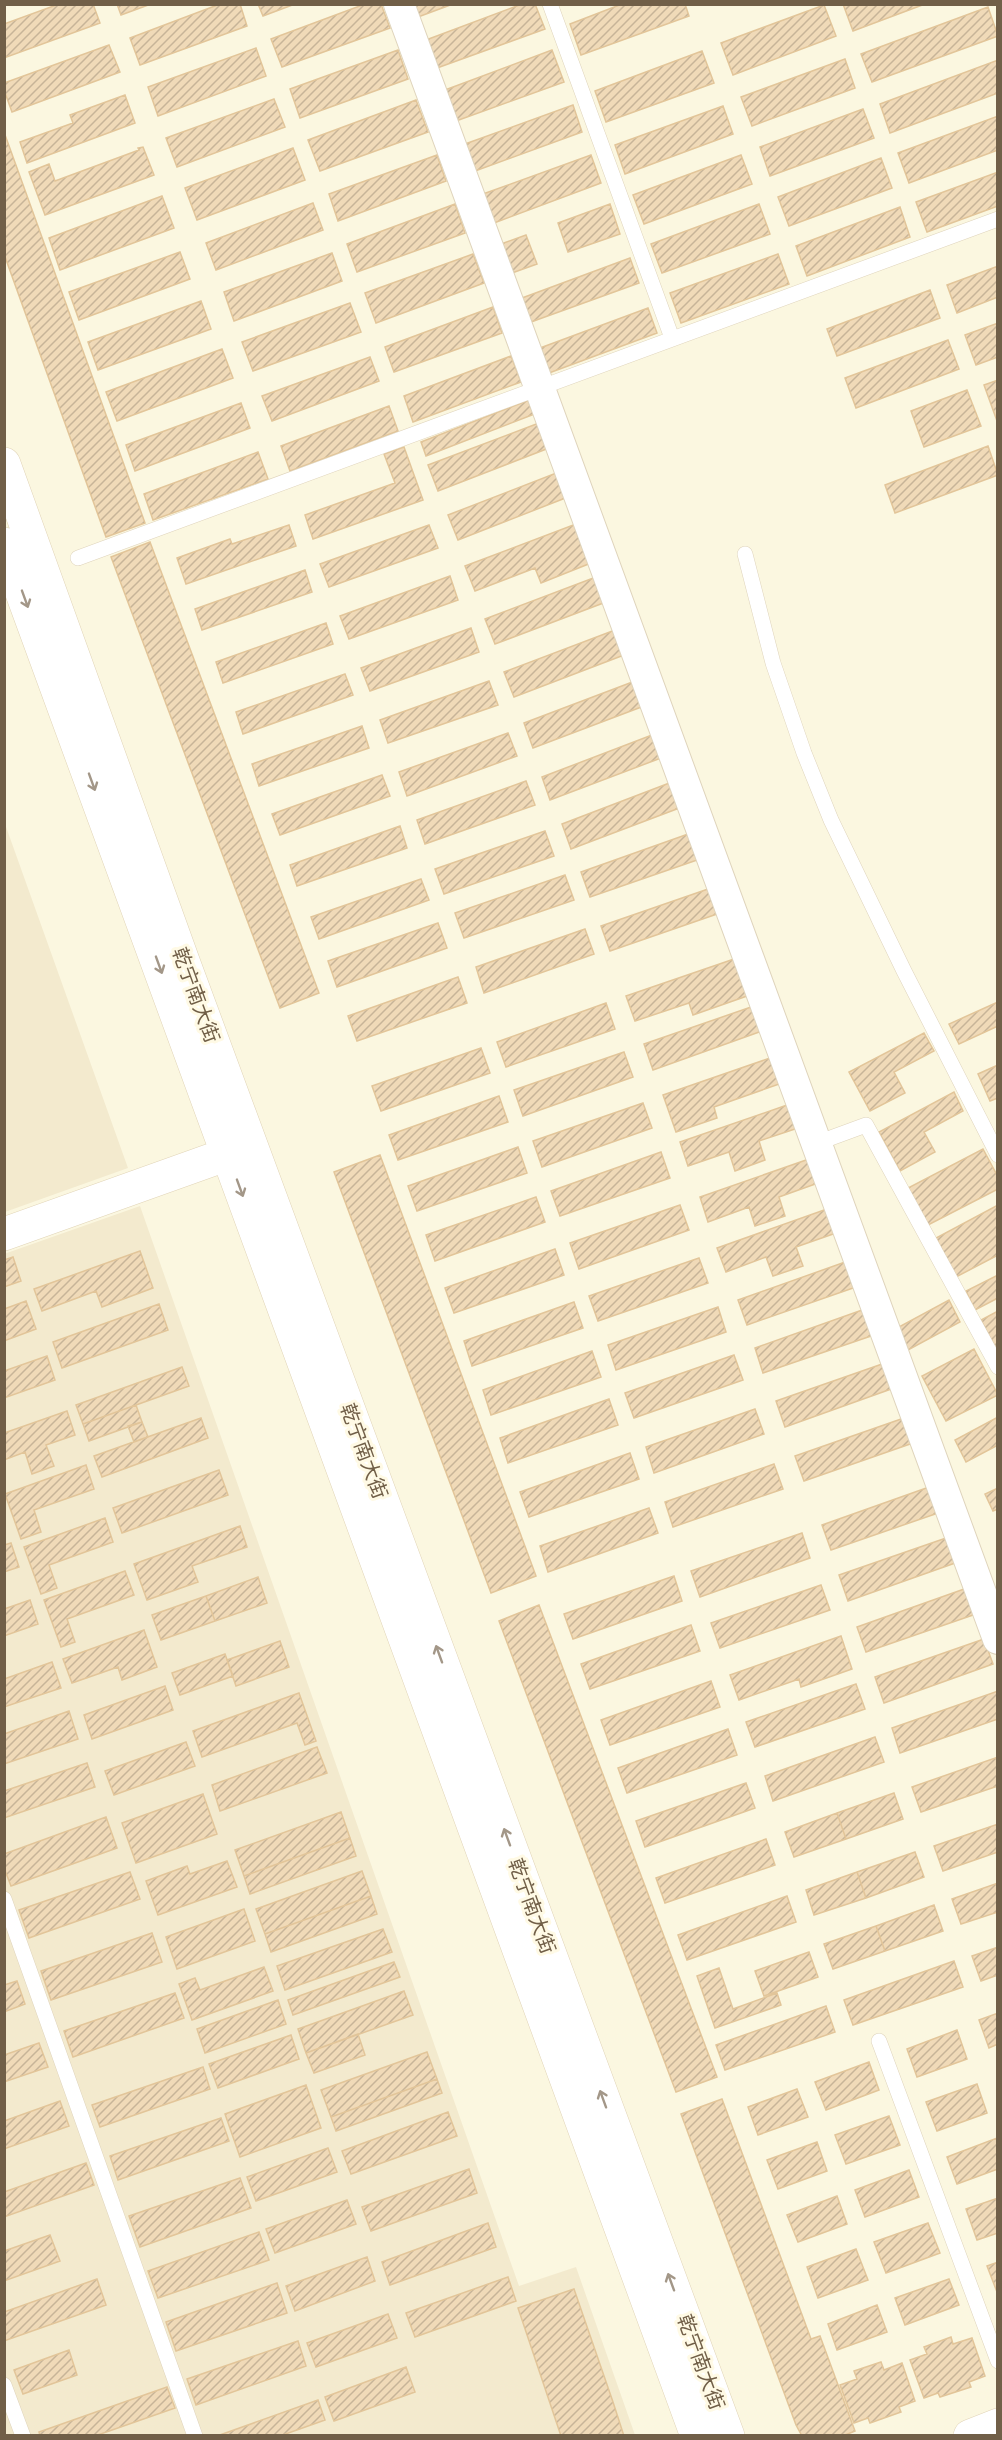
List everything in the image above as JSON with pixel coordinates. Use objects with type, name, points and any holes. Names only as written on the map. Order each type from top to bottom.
[{"type":"main road","name":"乾宁南大街","points":[[4,464],[183,961],[728,2436]]},
{"type":"main road","name":"乾宁南大街","points":[[4,544],[697,2436]]},
{"type":"main road","points":[[6,1227],[228,1154]]},
{"type":"main road","points":[[970,2436],[998,2425]]},
{"type":"street","points":[[399,4],[998,1639]]},
{"type":"lane","points":[[550,4],[672,338]]},
{"type":"lane","points":[[78,558],[998,219]]},
{"type":"lane","points":[[745,554],[773,663],[804,753],[831,820],[904,971],[998,1155]]},
{"type":"lane","points":[[817,1143],[866,1125],[998,1367]]},
{"type":"lane","points":[[4,1899],[195,2436]]},
{"type":"lane","points":[[879,2041],[998,2361]]},
{"type":"lane","points":[[4,2385],[23,2436]]},
{"type":"shaded area","points":[[5,824],[128,1168],[4,1212]]},
{"type":"shaded area","points":[[140,1206],[519,2286],[576,2267],[635,2435],[5,2435],[4,1254]]},
{"type":"building","points":[[59,4],[93,4],[100,23],[4,58],[4,24]]},
{"type":"building","points":[[117,4],[151,4],[121,15]]},
{"type":"building","points":[[220,4],[240,4],[247,26],[140,65],[130,38]]},
{"type":"building","points":[[258,4],[295,4],[263,16]]},
{"type":"building","points":[[365,4],[381,4],[390,28],[282,67],[271,39]]},
{"type":"building","points":[[413,4],[453,4],[418,17]]},
{"type":"building","points":[[522,4],[535,4],[545,29],[437,68],[426,40]]},
{"type":"building","points":[[622,4],[685,4],[689,16],[581,55],[570,24]]},
{"type":"building","points":[[843,4],[925,4],[853,31]]},
{"type":"building","points":[[824,5],[836,36],[733,75],[721,43]]},
{"type":"building","points":[[988,7],[998,36],[872,82],[861,54]]},
{"type":"building","points":[[109,45],[120,72],[12,112],[4,90],[4,83]]},
{"type":"building","points":[[256,48],[266,76],[158,116],[148,87]]},
{"type":"building","points":[[398,50],[408,79],[300,118],[290,89]]},
{"type":"building","points":[[552,50],[564,82],[456,121],[445,90]]},
{"type":"building","points":[[702,51],[714,83],[606,122],[595,91]]},
{"type":"building","points":[[845,59],[855,88],[752,126],[741,97]]},
{"type":"building","points":[[998,60],[998,93],[890,133],[880,104]]},
{"type":"building","points":[[125,95],[135,123],[27,163],[20,142],[73,123],[70,115]]},
{"type":"building","points":[[274,99],[285,127],[177,167],[166,138]]},
{"type":"building","points":[[416,100],[428,132],[320,171],[308,140]]},
{"type":"building","points":[[573,105],[582,132],[475,171],[465,144]]},
{"type":"building","points":[[723,106],[733,134],[625,174],[615,145]]},
{"type":"building","points":[[863,109],[874,138],[770,176],[760,147]]},
{"type":"building","points":[[998,116],[998,150],[909,183],[898,153]]},
{"type":"building","points":[[4,132],[145,523],[106,537],[4,254]]},
{"type":"building","points":[[143,147],[154,175],[45,215],[29,172],[49,164],[55,181]]},
{"type":"building","points":[[293,148],[305,180],[197,220],[185,188]]},
{"type":"building","points":[[437,155],[446,181],[338,221],[329,194]]},
{"type":"building","points":[[591,155],[601,183],[494,223],[483,194]]},
{"type":"building","points":[[741,155],[752,184],[644,224],[633,195]]},
{"type":"building","points":[[881,158],[892,188],[789,226],[778,197]]},
{"type":"building","points":[[998,172],[998,206],[927,232],[916,202]]},
{"type":"building","points":[[162,196],[174,228],[60,270],[49,238]]},
{"type":"building","points":[[313,203],[323,230],[216,270],[206,243]]},
{"type":"building","points":[[455,204],[465,233],[357,272],[347,244]]},
{"type":"building","points":[[610,204],[620,234],[568,252],[558,223]]},
{"type":"building","points":[[759,204],[770,234],[662,273],[651,244]]},
{"type":"building","points":[[900,207],[910,237],[807,276],[796,246]]},
{"type":"building","points":[[526,235],[537,264],[512,273],[501,244]]},
{"type":"building","points":[[180,252],[190,279],[79,320],[69,292]]},
{"type":"building","points":[[332,253],[342,281],[234,321],[224,292]]},
{"type":"building","points":[[473,254],[484,283],[376,323],[365,293]]},
{"type":"building","points":[[778,254],[789,284],[681,323],[670,293]]},
{"type":"building","points":[[630,258],[639,283],[531,322],[522,298]]},
{"type":"building","points":[[998,266],[998,297],[957,313],[947,285]]},
{"type":"building","points":[[930,290],[940,318],[837,356],[827,329]]},
{"type":"building","points":[[201,301],[211,329],[98,370],[88,342]]},
{"type":"building","points":[[350,303],[361,332],[253,371],[242,342]]},
{"type":"building","points":[[493,307],[502,333],[394,372],[385,347]]},
{"type":"building","points":[[648,308],[657,333],[549,373],[540,348]]},
{"type":"building","points":[[998,323],[998,357],[976,365],[965,335]]},
{"type":"building","points":[[948,340],[959,369],[856,408],[845,378]]},
{"type":"building","points":[[222,349],[233,378],[117,421],[106,392]]},
{"type":"building","points":[[511,356],[521,382],[413,422],[404,396]]},
{"type":"building","points":[[370,357],[379,381],[272,421],[262,396]]},
{"type":"building","points":[[998,380],[998,421],[997,421],[984,385]]},
{"type":"building","points":[[967,390],[981,426],[924,447],[911,411]]},
{"type":"building","points":[[532,399],[537,413],[426,456],[421,442]]},
{"type":"building","points":[[241,403],[250,428],[135,471],[126,445]]},
{"type":"building","points":[[389,406],[398,431],[290,471],[281,446]]},
{"type":"building","points":[[539,423],[549,448],[438,491],[428,465]]},
{"type":"building","points":[[988,446],[998,475],[895,513],[885,485]]},
{"type":"building","points":[[404,447],[423,500],[313,539],[305,515],[395,483],[384,454]]},
{"type":"building","points":[[258,452],[268,479],[153,520],[144,494]]},
{"type":"building","points":[[559,472],[568,497],[458,540],[448,515]]},
{"type":"building","points":[[576,524],[591,563],[541,583],[535,568],[475,591],[465,566]]},
{"type":"building","points":[[289,525],[296,546],[186,584],[177,558],[230,539],[232,544]]},
{"type":"building","points":[[429,525],[438,548],[329,587],[320,564]]},
{"type":"building","points":[[150,542],[319,993],[280,1008],[111,557]]},
{"type":"building","points":[[305,570],[312,592],[202,630],[195,609]]},
{"type":"building","points":[[450,576],[458,600],[349,639],[340,616]]},
{"type":"building","points":[[596,577],[606,602],[495,644],[485,619]]},
{"type":"building","points":[[326,623],[333,644],[223,683],[216,662]]},
{"type":"building","points":[[471,628],[479,652],[370,691],[361,668]]},
{"type":"building","points":[[615,630],[624,655],[514,697],[504,672]]},
{"type":"building","points":[[345,674],[353,695],[243,734],[236,712]]},
{"type":"building","points":[[489,681],[498,705],[388,743],[380,720]]},
{"type":"building","points":[[635,681],[644,706],[533,748],[524,723]]},
{"type":"building","points":[[362,726],[369,748],[259,786],[252,764]]},
{"type":"building","points":[[508,733],[517,756],[407,796],[399,772]]},
{"type":"building","points":[[652,735],[661,758],[550,800],[542,777]]},
{"type":"building","points":[[382,775],[390,796],[280,835],[272,814]]},
{"type":"building","points":[[526,781],[535,805],[425,844],[417,820]]},
{"type":"building","points":[[672,782],[682,807],[571,849],[562,824]]},
{"type":"building","points":[[400,826],[407,848],[297,886],[290,865]]},
{"type":"building","points":[[545,831],[554,856],[444,894],[435,869]]},
{"type":"building","points":[[691,833],[700,859],[590,897],[581,872]]},
{"type":"building","points":[[565,875],[574,900],[464,938],[455,913]]},
{"type":"building","points":[[421,879],[429,900],[319,939],[311,917]]},
{"type":"building","points":[[711,888],[720,913],[610,951],[601,926]]},
{"type":"building","points":[[438,923],[447,948],[337,987],[328,961]]},
{"type":"building","points":[[585,929],[594,954],[484,993],[476,967]]},
{"type":"building","points":[[737,958],[750,995],[693,1015],[689,1003],[635,1021],[626,996]]},
{"type":"building","points":[[458,977],[467,1003],[357,1041],[348,1016]]},
{"type":"building","points":[[998,1002],[998,1026],[959,1044],[949,1024]]},
{"type":"building","points":[[606,1003],[615,1029],[506,1067],[497,1042]]},
{"type":"building","points":[[754,1006],[762,1031],[653,1070],[644,1044]]},
{"type":"building","points":[[924,1033],[934,1051],[894,1072],[905,1093],[870,1111],[849,1072]]},
{"type":"building","points":[[481,1048],[490,1073],[381,1111],[372,1086]]},
{"type":"building","points":[[624,1052],[633,1077],[523,1116],[514,1090]]},
{"type":"building","points":[[773,1057],[782,1083],[714,1107],[717,1118],[676,1132],[663,1095]]},
{"type":"building","points":[[998,1065],[998,1098],[990,1101],[978,1074]]},
{"type":"building","points":[[954,1092],[963,1111],[924,1132],[935,1152],[900,1171],[879,1132]]},
{"type":"building","points":[[499,1096],[508,1122],[398,1160],[389,1135]]},
{"type":"building","points":[[643,1103],[652,1128],[542,1167],[533,1141]]},
{"type":"building","points":[[790,1104],[798,1128],[759,1141],[765,1160],[735,1171],[729,1152],[688,1166],[680,1142]]},
{"type":"building","points":[[518,1147],[527,1173],[417,1211],[408,1186]]},
{"type":"building","points":[[983,1149],[998,1177],[998,1189],[928,1225],[908,1188]]},
{"type":"building","points":[[661,1152],[670,1178],[560,1216],[551,1191]]},
{"type":"building","points":[[380,1155],[536,1576],[491,1593],[334,1172]]},
{"type":"building","points":[[809,1159],[818,1183],[779,1197],[785,1216],[755,1226],[749,1207],[708,1222],[700,1197]]},
{"type":"building","points":[[536,1197],[545,1222],[435,1261],[426,1235]]},
{"type":"building","points":[[680,1205],[689,1230],[579,1269],[570,1243]]},
{"type":"building","points":[[998,1205],[998,1255],[956,1277],[936,1238]]},
{"type":"building","points":[[827,1209],[836,1233],[796,1247],[803,1266],[773,1276],[766,1257],[726,1272],[717,1248]]},
{"type":"building","points":[[555,1249],[564,1275],[454,1313],[445,1288]]},
{"type":"building","points":[[140,1251],[153,1288],[102,1307],[96,1291],[42,1311],[34,1289]]},
{"type":"building","points":[[13,1257],[21,1281],[4,1287],[4,1260]]},
{"type":"building","points":[[699,1258],[708,1283],[598,1321],[589,1296]]},
{"type":"building","points":[[848,1261],[856,1287],[747,1325],[738,1300]]},
{"type":"building","points":[[998,1275],[998,1298],[975,1310],[966,1291]]},
{"type":"building","points":[[949,1300],[960,1322],[908,1350],[897,1328]]},
{"type":"building","points":[[26,1301],[36,1329],[4,1341],[4,1309]]},
{"type":"building","points":[[574,1302],[583,1328],[472,1366],[464,1341]]},
{"type":"building","points":[[159,1304],[168,1330],[62,1368],[53,1342]]},
{"type":"building","points":[[718,1307],[726,1332],[616,1370],[608,1345]]},
{"type":"building","points":[[865,1309],[874,1335],[763,1373],[755,1348]]},
{"type":"building","points":[[998,1311],[998,1353],[981,1320]]},
{"type":"building","points":[[974,1349],[998,1395],[946,1421],[922,1376]]},
{"type":"building","points":[[592,1351],[601,1377],[491,1415],[483,1390]]},
{"type":"building","points":[[734,1355],[743,1380],[634,1418],[625,1393]]},
{"type":"building","points":[[47,1356],[55,1380],[4,1398],[4,1371]]},
{"type":"building","points":[[885,1363],[894,1388],[785,1427],[776,1401]]},
{"type":"building","points":[[182,1367],[189,1386],[83,1424],[76,1405]]},
{"type":"building","points":[[609,1399],[618,1425],[508,1463],[500,1438]]},
{"type":"building","points":[[136,1405],[142,1422],[89,1441],[83,1424]]},
{"type":"building","points":[[755,1409],[764,1434],[654,1473],[646,1447]]},
{"type":"building","points":[[67,1411],[75,1435],[46,1445],[54,1466],[32,1474],[25,1452],[4,1460],[4,1433]]},
{"type":"building","points":[[998,1417],[998,1445],[966,1462],[955,1440]]},
{"type":"building","points":[[201,1418],[208,1438],[102,1477],[94,1456]]},
{"type":"building","points":[[904,1418],[913,1443],[804,1481],[795,1456]]},
{"type":"building","points":[[142,1422],[148,1437],[134,1442],[128,1426]]},
{"type":"building","points":[[630,1453],[639,1479],[529,1517],[520,1492]]},
{"type":"building","points":[[774,1464],[783,1489],[673,1527],[665,1502]]},
{"type":"building","points":[[86,1465],[94,1489],[34,1510],[41,1532],[21,1539],[5,1494]]},
{"type":"building","points":[[219,1470],[228,1495],[122,1533],[113,1508]]},
{"type":"building","points":[[932,1486],[941,1512],[831,1550],[822,1525]]},
{"type":"building","points":[[998,1488],[998,1509],[993,1511],[985,1494]]},
{"type":"building","points":[[649,1508],[658,1533],[548,1572],[540,1546]]},
{"type":"building","points":[[105,1518],[113,1542],[49,1565],[57,1588],[41,1594],[24,1547]]},
{"type":"building","points":[[240,1526],[247,1547],[192,1566],[198,1582],[147,1600],[134,1564]]},
{"type":"building","points":[[802,1533],[810,1558],[700,1597],[691,1571]]},
{"type":"building","points":[[949,1537],[958,1562],[848,1601],[839,1575]]},
{"type":"building","points":[[11,1543],[19,1567],[4,1572],[4,1545]]},
{"type":"building","points":[[125,1571],[134,1595],[67,1619],[75,1642],[61,1647],[44,1600]]},
{"type":"building","points":[[674,1576],[682,1601],[573,1639],[564,1614]]},
{"type":"building","points":[[258,1577],[267,1603],[215,1621],[206,1596]]},
{"type":"building","points":[[821,1585],[830,1610],[720,1648],[711,1623]]},
{"type":"building","points":[[967,1588],[976,1614],[866,1652],[857,1627]]},
{"type":"building","points":[[206,1596],[215,1621],[161,1640],[152,1615]]},
{"type":"building","points":[[30,1600],[38,1624],[4,1636],[4,1609]]},
{"type":"building","points":[[539,1605],[717,2077],[676,2092],[499,1621]]},
{"type":"building","points":[[691,1625],[700,1651],[590,1689],[581,1664]]},
{"type":"building","points":[[144,1630],[157,1667],[122,1680],[118,1667],[72,1683],[63,1659]]},
{"type":"building","points":[[841,1636],[852,1669],[801,1687],[799,1679],[739,1700],[730,1675]]},
{"type":"building","points":[[984,1639],[993,1664],[884,1703],[875,1677]]},
{"type":"building","points":[[280,1641],[289,1667],[236,1686],[227,1660]]},
{"type":"building","points":[[225,1654],[233,1676],[180,1695],[172,1673]]},
{"type":"building","points":[[52,1662],[61,1688],[4,1707],[4,1679]]},
{"type":"building","points":[[711,1681],[720,1707],[610,1745],[601,1720]]},
{"type":"building","points":[[856,1684],[865,1709],[755,1747],[746,1722]]},
{"type":"building","points":[[165,1686],[173,1710],[92,1739],[84,1715]]},
{"type":"building","points":[[998,1691],[998,1719],[900,1753],[892,1728]]},
{"type":"building","points":[[299,1693],[316,1741],[305,1745],[297,1723],[202,1757],[193,1731]]},
{"type":"building","points":[[69,1711],[78,1739],[4,1764],[4,1734]]},
{"type":"building","points":[[728,1729],[737,1755],[627,1793],[618,1768]]},
{"type":"building","points":[[875,1737],[884,1762],[773,1801],[765,1776]]},
{"type":"building","points":[[186,1742],[195,1766],[114,1795],[105,1771]]},
{"type":"building","points":[[317,1747],[327,1773],[220,1811],[212,1785]]},
{"type":"building","points":[[998,1757],[998,1786],[921,1812],[912,1787]]},
{"type":"building","points":[[87,1763],[95,1787],[4,1818],[4,1791]]},
{"type":"building","points":[[746,1783],[755,1808],[645,1847],[636,1821]]},
{"type":"building","points":[[894,1793],[903,1819],[846,1839],[837,1813]]},
{"type":"building","points":[[203,1794],[217,1834],[136,1863],[122,1823]]},
{"type":"building","points":[[341,1812],[350,1838],[244,1876],[235,1850]]},
{"type":"building","points":[[837,1813],[846,1839],[794,1857],[785,1832]]},
{"type":"building","points":[[106,1817],[117,1848],[11,1886],[4,1868],[4,1854]]},
{"type":"building","points":[[998,1824],[998,1852],[943,1871],[934,1846]]},
{"type":"building","points":[[350,1838],[356,1856],[250,1894],[244,1876]]},
{"type":"building","points":[[766,1839],[775,1865],[665,1903],[656,1878]]},
{"type":"building","points":[[915,1852],[924,1877],[866,1898],[857,1872]]},
{"type":"building","points":[[227,1861],[237,1887],[158,1915],[146,1881],[187,1866],[190,1874]]},
{"type":"building","points":[[362,1871],[371,1896],[265,1934],[256,1909]]},
{"type":"building","points":[[130,1872],[140,1899],[29,1938],[19,1910]]},
{"type":"building","points":[[857,1872],[866,1898],[814,1915],[806,1890]]},
{"type":"building","points":[[998,1883],[998,1912],[961,1924],[952,1899]]},
{"type":"building","points":[[371,1896],[377,1914],[271,1952],[265,1934]]},
{"type":"building","points":[[787,1896],[796,1922],[687,1960],[678,1935]]},
{"type":"building","points":[[934,1905],[943,1931],[885,1951],[876,1926]]},
{"type":"building","points":[[244,1909],[255,1941],[177,1969],[166,1937]]},
{"type":"building","points":[[876,1926],[885,1951],[833,1969],[824,1944]]},
{"type":"building","points":[[383,1929],[392,1952],[285,1990],[277,1966]]},
{"type":"building","points":[[152,1933],[162,1962],[51,2000],[41,1971]]},
{"type":"building","points":[[998,1947],[998,1975],[981,1981],[972,1956]]},
{"type":"building","points":[[809,1952],[818,1977],[764,1996],[755,1971]]},
{"type":"building","points":[[954,1961],[963,1987],[853,2025],[844,2000]]},
{"type":"building","points":[[394,1962],[400,1977],[293,2015],[288,2000]]},
{"type":"building","points":[[264,1967],[273,1991],[192,2020],[179,1984],[195,1978],[200,1990]]},
{"type":"building","points":[[719,1968],[733,2009],[777,1993],[781,2005],[715,2028],[697,1976]]},
{"type":"building","points":[[17,1981],[25,2004],[4,2012],[4,1985]]},
{"type":"building","points":[[404,1991],[413,2015],[306,2053],[298,2029]]},
{"type":"building","points":[[175,1993],[184,2018],[73,2057],[64,2031]]},
{"type":"building","points":[[278,2000],[286,2024],[205,2053],[197,2029]]},
{"type":"building","points":[[826,2006],[835,2032],[725,2070],[716,2045]]},
{"type":"building","points":[[998,2013],[998,2044],[989,2048],[979,2020]]},
{"type":"building","points":[[957,2030],[967,2059],[917,2077],[907,2049]]},
{"type":"building","points":[[358,2034],[365,2055],[314,2073],[306,2053]]},
{"type":"building","points":[[291,2035],[299,2059],[218,2088],[209,2064]]},
{"type":"building","points":[[39,2043],[48,2067],[4,2082],[4,2055]]},
{"type":"building","points":[[427,2052],[437,2079],[331,2117],[321,2090]]},
{"type":"building","points":[[869,2062],[879,2090],[826,2110],[815,2082]]},
{"type":"building","points":[[203,2067],[210,2089],[100,2127],[92,2105]]},
{"type":"building","points":[[437,2079],[442,2093],[336,2131],[331,2117]]},
{"type":"building","points":[[977,2084],[987,2113],[937,2131],[926,2102]]},
{"type":"building","points":[[306,2085],[321,2128],[240,2157],[225,2114]]},
{"type":"building","points":[[797,2089],[808,2117],[758,2135],[748,2107]]},
{"type":"building","points":[[722,2099],[811,2339],[820,2336],[855,2431],[843,2436],[802,2436],[796,2425],[681,2114]]},
{"type":"building","points":[[60,2101],[69,2126],[4,2149],[4,2121]]},
{"type":"building","points":[[448,2112],[457,2136],[351,2174],[342,2151]]},
{"type":"building","points":[[889,2116],[900,2145],[846,2164],[835,2135]]},
{"type":"building","points":[[221,2118],[229,2141],[118,2180],[110,2156]]},
{"type":"building","points":[[997,2138],[998,2169],[957,2184],[947,2157]]},
{"type":"building","points":[[817,2142],[827,2171],[778,2189],[767,2160]]},
{"type":"building","points":[[328,2148],[337,2172],[256,2201],[247,2177]]},
{"type":"building","points":[[86,2163],[94,2185],[4,2217],[4,2192]]},
{"type":"building","points":[[469,2169],[477,2193],[371,2231],[362,2207]]},
{"type":"building","points":[[909,2170],[919,2197],[865,2217],[855,2190]]},
{"type":"building","points":[[240,2178],[251,2208],[140,2247],[129,2216]]},
{"type":"building","points":[[837,2196],[847,2224],[798,2242],[787,2215]]},
{"type":"building","points":[[998,2198],[998,2233],[977,2240],[966,2209]]},
{"type":"building","points":[[347,2200],[356,2224],[275,2253],[266,2229]]},
{"type":"building","points":[[488,2223],[496,2247],[390,2285],[382,2262]]},
{"type":"building","points":[[928,2223],[940,2253],[886,2273],[874,2242]]},
{"type":"building","points":[[259,2232],[269,2260],[158,2298],[148,2271]]},
{"type":"building","points":[[50,2235],[60,2261],[4,2281],[4,2251]]},
{"type":"building","points":[[856,2249],[868,2280],[818,2298],[807,2267]]},
{"type":"building","points":[[367,2257],[375,2281],[295,2311],[286,2286]]},
{"type":"building","points":[[998,2262],[998,2292],[997,2292],[987,2266]]},
{"type":"building","points":[[508,2277],[516,2301],[415,2337],[406,2313]]},
{"type":"building","points":[[97,2279],[106,2305],[4,2341],[4,2312]]},
{"type":"building","points":[[949,2279],[959,2305],[905,2325],[895,2298]]},
{"type":"building","points":[[277,2283],[287,2313],[176,2351],[166,2322]]},
{"type":"building","points":[[574,2289],[624,2436],[561,2436],[518,2308]]},
{"type":"building","points":[[877,2305],[887,2332],[837,2350],[828,2324]]},
{"type":"building","points":[[388,2314],[397,2338],[316,2367],[307,2343]]},
{"type":"building","points":[[951,2337],[953,2344],[972,2338],[985,2376],[969,2382],[971,2387],[940,2397],[938,2393],[924,2398],[910,2360],[927,2354],[924,2347]]},
{"type":"building","points":[[298,2341],[306,2366],[196,2405],[187,2379]]},
{"type":"building","points":[[69,2350],[77,2375],[23,2394],[14,2370]]},
{"type":"building","points":[[881,2362],[884,2370],[902,2363],[915,2401],[899,2407],[901,2412],[870,2423],[868,2418],[854,2423],[840,2385],[857,2379],[854,2371]]},
{"type":"building","points":[[406,2367],[415,2392],[334,2421],[325,2397]]},
{"type":"building","points":[[167,2387],[175,2408],[95,2436],[40,2436],[39,2432]]},
{"type":"building","points":[[318,2400],[325,2420],[280,2436],[217,2436]]}]
